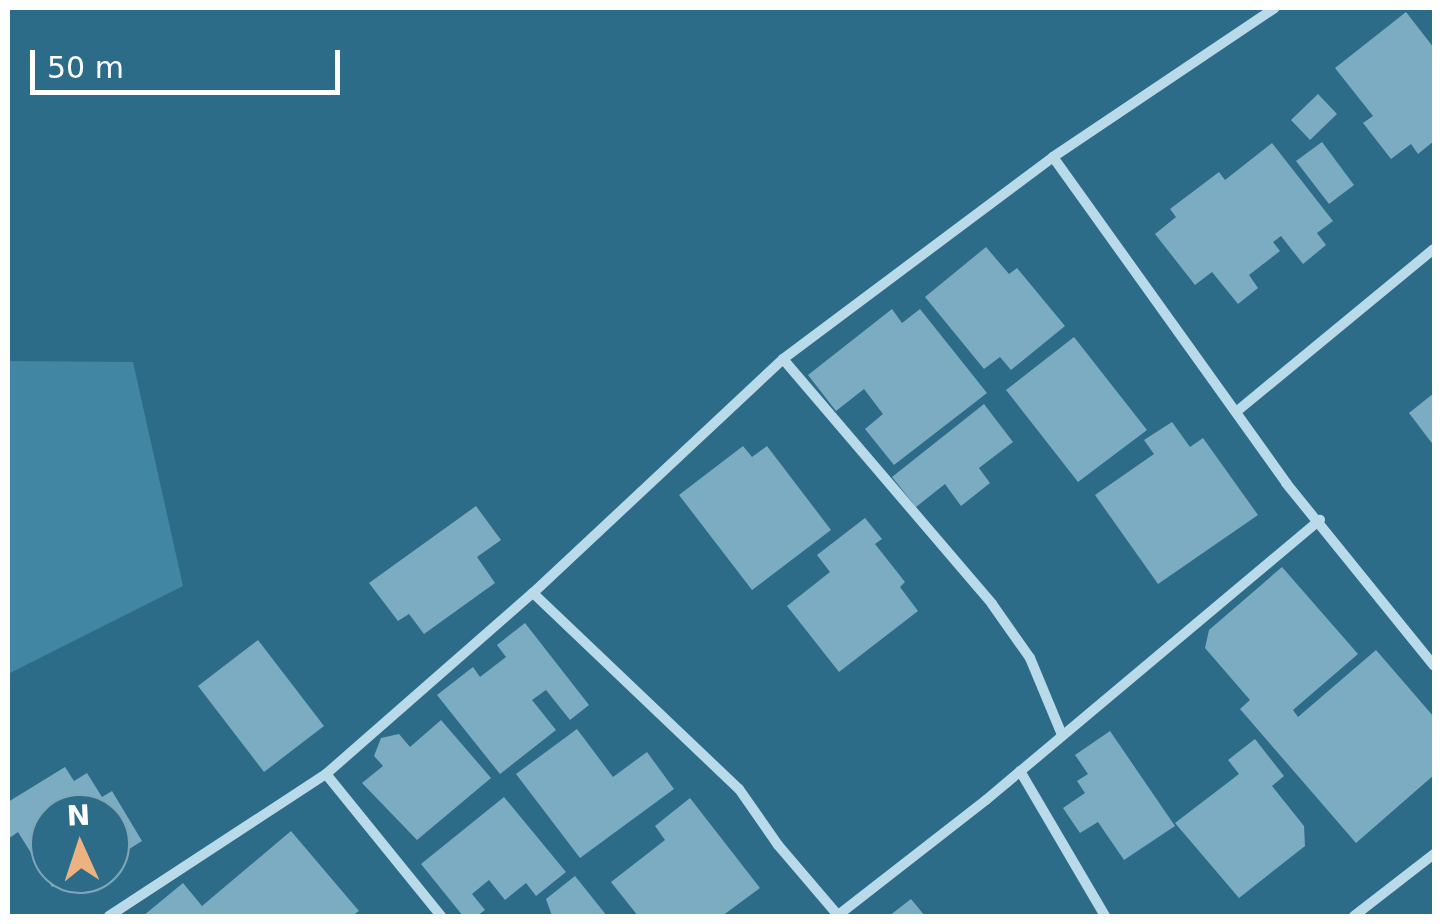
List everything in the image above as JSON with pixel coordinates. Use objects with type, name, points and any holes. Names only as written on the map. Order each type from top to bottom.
[{"type":"street","points":[[110,916],[326,774],[534,593],[783,359],[1052,157],[1276,8]]},
{"type":"street","points":[[1052,157],[1286,483],[1320,520],[1434,665]]},
{"type":"street","points":[[1236,412],[1434,249]]},
{"type":"street","points":[[783,359],[992,604],[1030,658],[1062,735]]},
{"type":"street","points":[[534,593],[739,789],[778,845],[837,915],[1020,770],[1320,520]]},
{"type":"street","points":[[1020,770],[1105,916]]},
{"type":"street","points":[[326,774],[441,916]]},
{"type":"street","points":[[1354,916],[1434,854]]},
{"type":"shaded area","points":[[8,361],[133,362],[183,586],[8,674]]},
{"type":"building","points":[[1406,12],[1434,48],[1434,141],[1418,154],[1411,144],[1391,159],[1363,123],[1373,116],[1335,68]]},
{"type":"building","points":[[1318,94],[1337,114],[1310,140],[1291,120]]},
{"type":"building","points":[[1322,142],[1354,185],[1329,204],[1296,161]]},
{"type":"building","points":[[1272,143],[1333,221],[1317,233],[1326,245],[1303,264],[1281,236],[1273,242],[1280,251],[1249,275],[1258,288],[1238,304],[1212,272],[1195,285],[1155,234],[1176,217],[1170,209],[1219,172],[1225,180]]},
{"type":"building","points":[[986,247],[1009,274],[1017,268],[1065,326],[1011,370],[1000,357],[984,369],[925,297]]},
{"type":"building","points":[[892,309],[902,323],[920,309],[987,393],[894,465],[865,429],[883,414],[864,389],[836,411],[808,375]]},
{"type":"building","points":[[1074,337],[1147,430],[1078,482],[1006,390]]},
{"type":"building","points":[[1434,393],[1434,446],[1409,413]]},
{"type":"building","points":[[984,404],[1013,442],[979,468],[990,483],[961,506],[945,484],[916,507],[892,477]]},
{"type":"building","points":[[1172,422],[1190,447],[1203,438],[1258,515],[1158,584],[1095,495],[1154,454],[1144,440]]},
{"type":"building","points":[[743,446],[752,457],[767,446],[831,530],[752,590],[679,495]]},
{"type":"building","points":[[476,506],[501,540],[477,557],[495,583],[424,634],[409,614],[398,621],[369,583]]},
{"type":"building","points":[[865,518],[882,539],[875,544],[905,582],[900,587],[918,611],[839,672],[787,606],[830,572],[817,555]]},
{"type":"building","points":[[1282,567],[1358,654],[1293,710],[1298,717],[1376,650],[1434,717],[1434,775],[1356,843],[1240,709],[1250,700],[1205,648],[1209,630]]},
{"type":"building","points":[[525,623],[589,705],[570,720],[546,690],[532,700],[556,730],[500,774],[437,695],[473,667],[480,677],[506,657],[497,645]]},
{"type":"building","points":[[258,640],[324,726],[264,772],[198,686]]},
{"type":"building","points":[[441,720],[491,778],[417,840],[362,783],[383,766],[374,756],[381,738],[399,734],[410,747]]},
{"type":"building","points":[[577,729],[613,777],[647,752],[674,789],[580,858],[516,774]]},
{"type":"building","points":[[1110,731],[1175,826],[1124,860],[1098,822],[1080,833],[1063,808],[1085,793],[1077,781],[1088,774],[1075,755]]},
{"type":"building","points":[[1255,739],[1284,776],[1272,786],[1304,826],[1305,846],[1239,898],[1175,823],[1239,774],[1228,760]]},
{"type":"building","points":[[65,767],[74,781],[87,773],[100,794],[30,794],[30,851],[18,832],[8,839],[8,802]]},
{"type":"building","points":[[504,797],[566,872],[536,896],[526,883],[505,900],[489,880],[472,894],[485,910],[477,916],[463,916],[421,864]]},
{"type":"building","points":[[690,798],[760,888],[722,916],[638,916],[611,882],[665,840],[655,826]]},
{"type":"building","points":[[130,821],[142,841],[130,848]]},
{"type":"building","points":[[291,831],[359,911],[352,916],[143,916],[183,883],[202,906]]},
{"type":"building","points":[[575,876],[607,916],[552,916],[546,899]]},
{"type":"building","points":[[911,899],[925,916],[889,916]]}]
